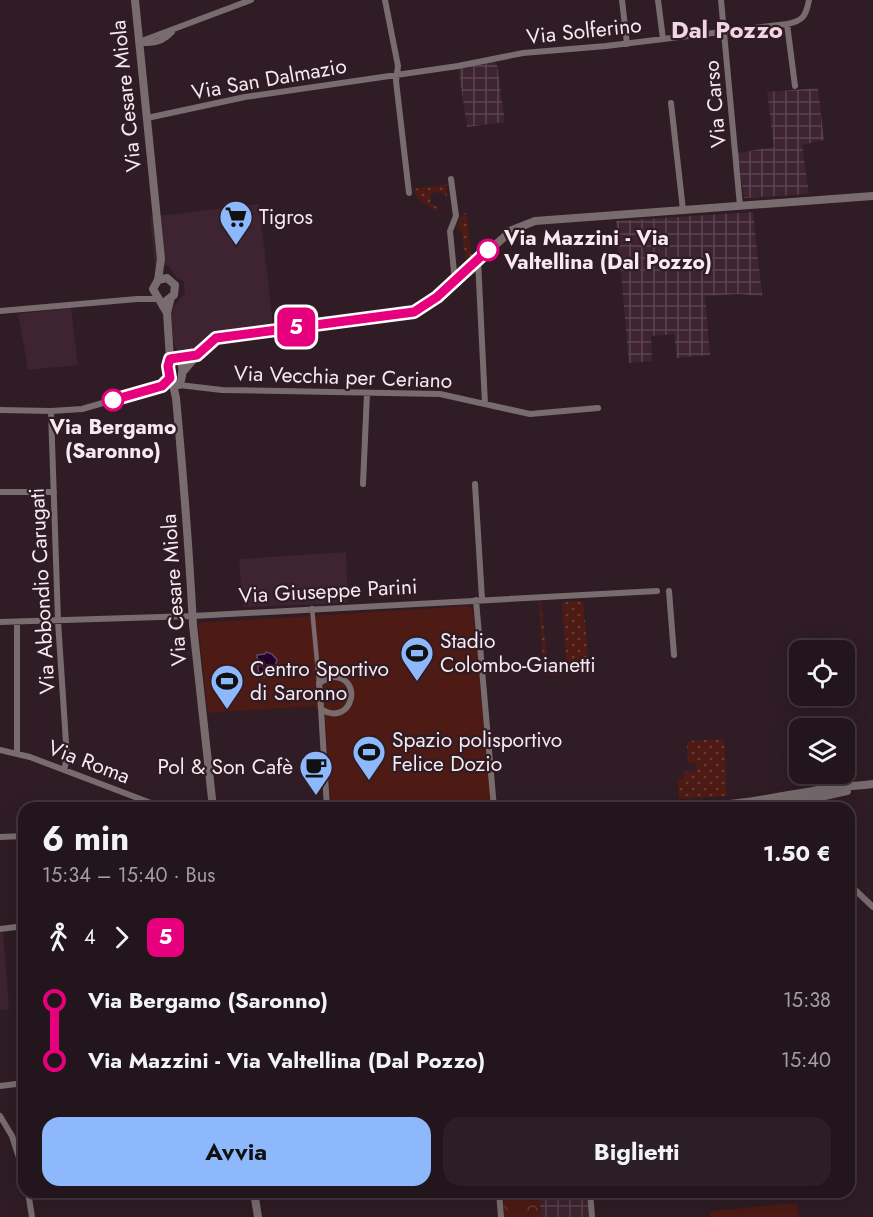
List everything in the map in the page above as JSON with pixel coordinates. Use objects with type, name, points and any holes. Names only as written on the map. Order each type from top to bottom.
[{"type":"street","name":"Via Cesare Miola","points":[[135,0],[161,259],[158,280],[153,289],[167,313]]},
{"type":"street","points":[[139,42],[157,42],[167,38],[174,29],[251,0]]},
{"type":"street","points":[[386,0],[398,66],[396,81],[409,194]]},
{"type":"street","points":[[622,0],[627,44]]},
{"type":"street","points":[[658,0],[663,39]]},
{"type":"street","name":"Via Carso","points":[[722,0],[741,206]]},
{"type":"street","points":[[795,86],[787,24],[803,19],[809,0]]},
{"type":"street","name":"Via Solferino","points":[[492,60],[523,53],[627,44],[787,24]]},
{"type":"street","name":"Via San Dalmazio","points":[[147,118],[255,95],[492,60]]},
{"type":"street","points":[[671,103],[683,210]]},
{"type":"street","points":[[452,179],[456,216],[450,231],[455,282]]},
{"type":"street","points":[[0,410],[82,409],[162,386],[176,381],[207,344],[222,337],[408,313],[430,302],[512,230],[535,221],[873,196]]},
{"type":"street","name":"Via Cesare Miola","points":[[161,259],[176,288],[167,313],[169,339],[175,358]]},
{"type":"street","points":[[478,261],[485,404]]},
{"type":"street","points":[[158,280],[165,277],[171,279]]},
{"type":"street","points":[[137,299],[153,289]]},
{"type":"street","points":[[0,311],[137,299],[165,300],[171,297]]},
{"type":"street","points":[[176,381],[168,366],[175,358],[197,355]]},
{"type":"street","points":[[175,358],[182,363],[176,381]]},
{"type":"street","name":"Via Cesare Miola","points":[[176,381],[193,602],[194,664],[212,802]]},
{"type":"street","name":"Via Vecchia per Ceriano","points":[[176,381],[193,387],[222,390],[440,394],[530,414],[598,408]]},
{"type":"street","points":[[363,484],[367,393]]},
{"type":"street","name":"Via Abbondio Carugati","points":[[51,411],[58,621],[67,758],[64,770]]},
{"type":"street","points":[[475,484],[479,600],[494,802]]},
{"type":"street","points":[[0,492],[54,492]]},
{"type":"street","name":"Via Giuseppe Parini","points":[[0,622],[193,616],[657,591]]},
{"type":"street","points":[[669,591],[674,655]]},
{"type":"street","points":[[312,608],[327,802]]},
{"type":"street","points":[[17,622],[17,753]]},
{"type":"street","points":[[319,683],[330,677],[343,678],[350,688],[351,698],[351,704],[340,712],[333,714],[321,709]]},
{"type":"street","name":"Via Roma","points":[[0,750],[17,753],[148,802]]},
{"type":"street","name":"Via Cesare Miola","points":[[208,802],[209,779]]},
{"type":"street","points":[[792,802],[870,785]]},
{"type":"street","points":[[788,802],[831,788],[870,785]]},
{"type":"street","points":[[0,837],[18,836]]},
{"type":"street","points":[[855,891],[873,907]]},
{"type":"street","points":[[0,928],[18,926]]},
{"type":"street","points":[[0,1086],[18,1084]]},
{"type":"street","points":[[0,1116],[12,1136],[18,1153]]},
{"type":"street","points":[[29,1198],[32,1217]]},
{"type":"street","points":[[255,1198],[258,1217]]},
{"type":"street","points":[[500,1198],[501,1217]]},
{"type":"street","points":[[590,1198],[592,1217]]},
{"type":"shaded area","points":[[492,60],[497,65],[505,122],[467,127],[458,66]]},
{"type":"shaded area","points":[[818,88],[824,140],[802,145],[809,194],[744,198],[737,153],[774,147],[767,92]]},
{"type":"shaded area","points":[[259,204],[274,332],[228,338],[213,343],[193,359],[187,360],[180,355],[174,345],[171,316],[174,306],[185,293],[184,282],[175,276],[168,265],[155,266],[150,217]]},
{"type":"shaded area","points":[[753,212],[762,296],[739,294],[705,296],[710,355],[677,358],[674,334],[651,336],[652,361],[629,363],[616,221]]},
{"type":"shaded area","points":[[71,308],[78,365],[28,370],[18,314]]},
{"type":"shaded area","points":[[346,552],[348,603],[243,607],[239,559]]},
{"type":"shaded area","points":[[3,932],[9,1009],[0,1010],[0,933]]},
{"type":"shaded area","points":[[539,1198],[587,1198],[589,1217],[541,1217]]},
{"type":"green space","points":[[449,184],[446,186],[447,197],[440,192],[430,196],[431,204],[438,207],[436,211],[418,199],[413,189]]},
{"type":"green space","points":[[465,213],[472,258],[466,259],[461,230],[456,225]]},
{"type":"green space","points":[[583,601],[590,673],[544,675],[539,602],[541,602],[548,666],[555,670],[560,669],[566,662],[562,602]]},
{"type":"green space","points":[[469,606],[473,611],[491,802],[331,802],[325,716],[314,706],[208,713],[198,623]]},
{"type":"green space","points":[[724,739],[727,796],[679,799],[678,779],[683,779],[683,772],[696,771],[695,763],[688,763],[687,741]]},
{"type":"green space","points":[[503,1198],[539,1198],[541,1217],[504,1217]]},
{"type":"green space","points":[[797,1203],[799,1217],[710,1217],[710,1211]]},
{"type":"water","points":[[266,652],[272,654],[277,660],[274,669],[269,672],[267,664],[268,676],[259,677],[257,655]]},
{"type":"bus line","name":"5","points":[[113,400],[162,386],[170,378],[168,366],[170,359],[197,355],[216,338],[414,312],[437,297],[488,250]]},
{"type":"place","name":"Tigros","points":[[236,246]]},
{"type":"place","name":"Via Mazzini - Via Valtellina (Dal Pozzo)","points":[[488,250]]},
{"type":"place","name":"Via Bergamo (Saronno)","points":[[113,400]]},
{"type":"place","name":"Stadio Colombo-Gianetti","points":[[417,682]]},
{"type":"place","name":"Centro Sportivo di Saronno","points":[[227,710]]},
{"type":"place","name":"Spazio polisportivo Felice Dozio","points":[[369,781]]},
{"type":"place","name":"Pol & Son Cafè","points":[[316,796]]},
{"type":"district","name":"Dal Pozzo","points":[[727,29]]}]
